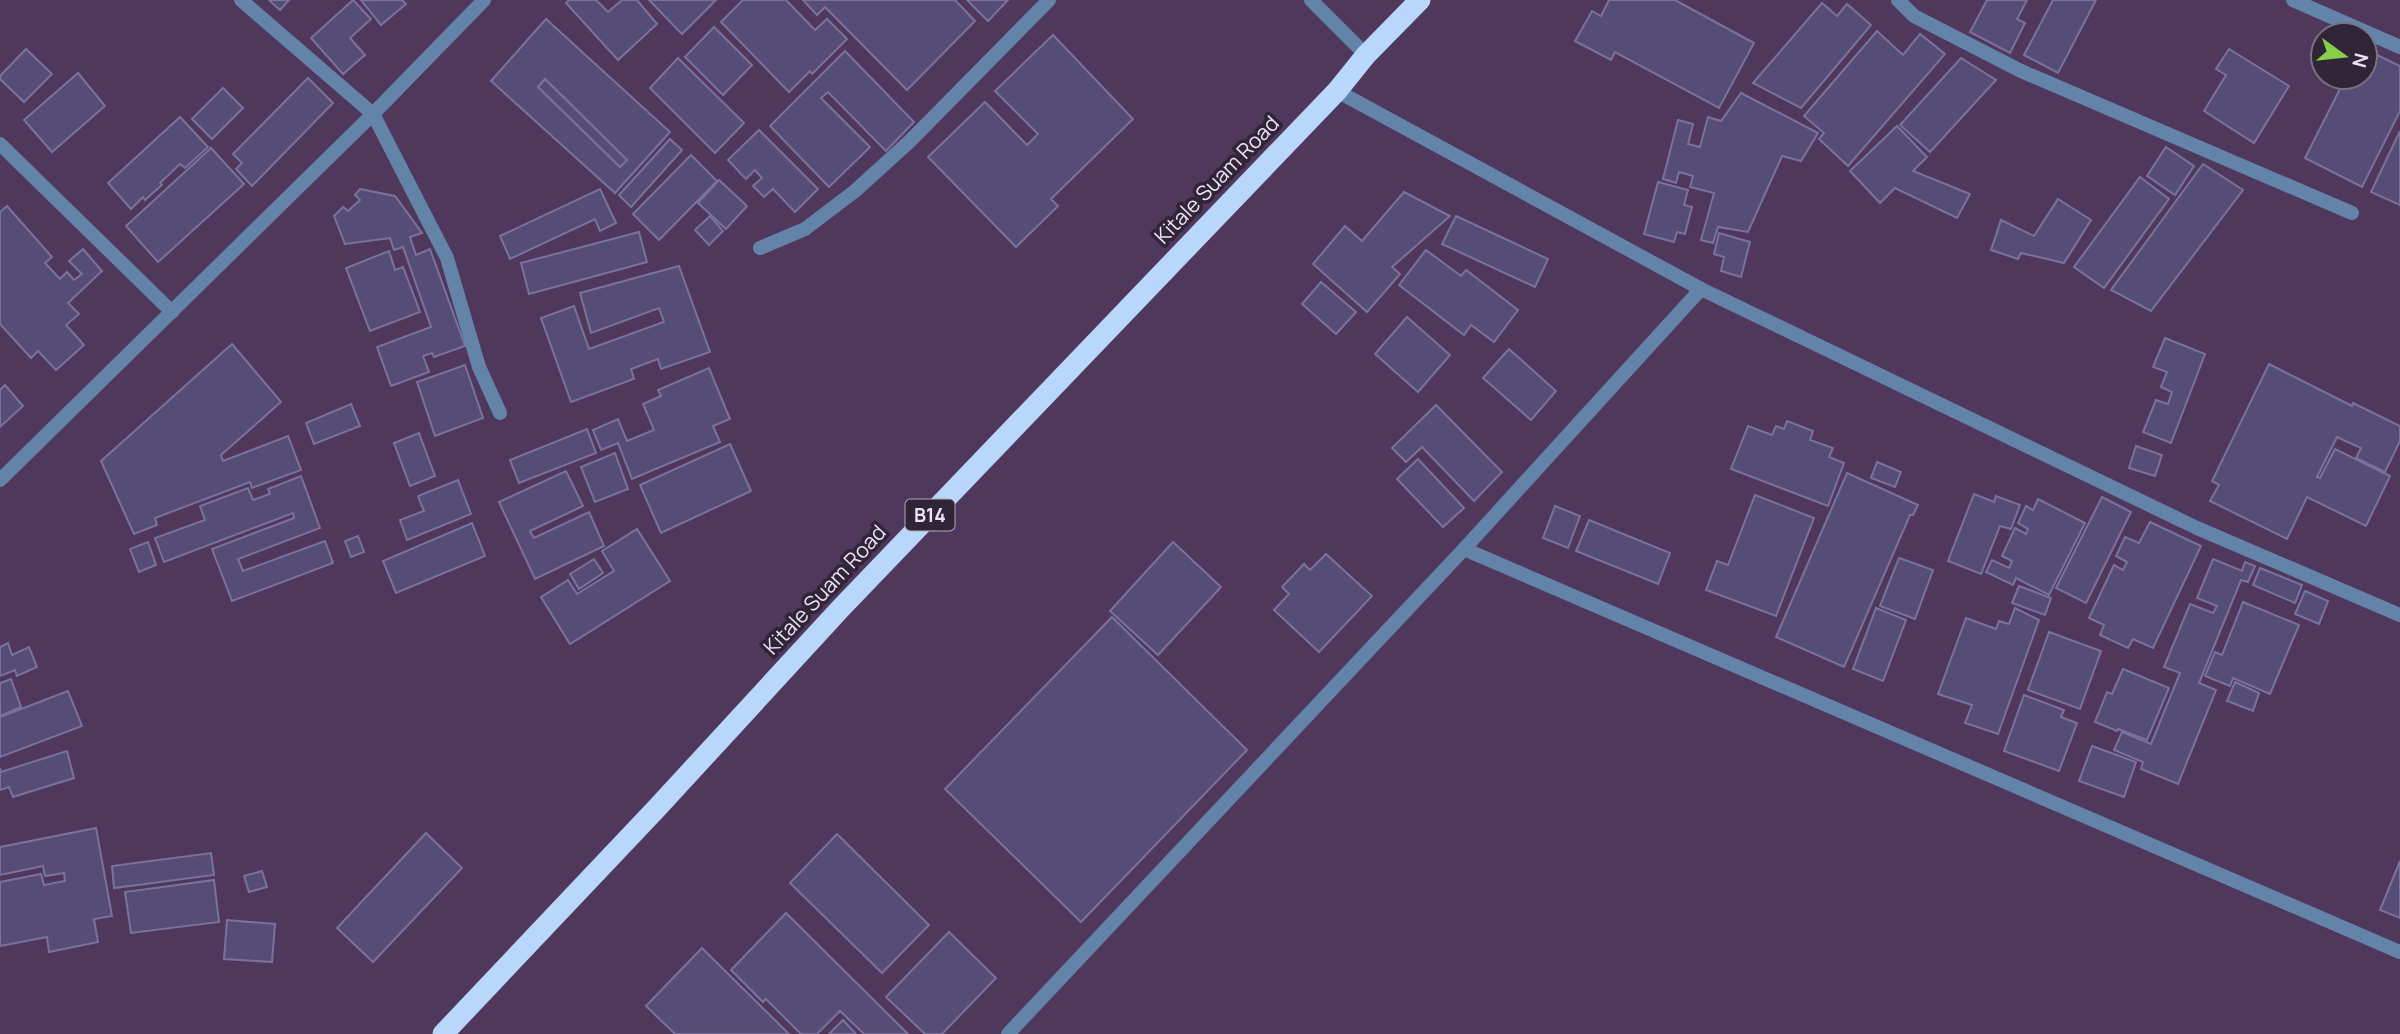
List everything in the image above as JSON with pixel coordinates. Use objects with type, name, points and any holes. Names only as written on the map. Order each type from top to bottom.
[{"type":"highway","name":"Kitale Suam Road","points":[[443,1034],[656,809],[850,598],[1337,91],[1366,55],[1420,0]]},
{"type":"street","points":[[241,0],[373,114],[447,258],[479,367],[500,414]]},
{"type":"street","points":[[0,480],[373,114],[484,0]]},
{"type":"street","points":[[760,248],[805,229],[855,191],[910,141],[1049,0]]},
{"type":"street","points":[[1311,0],[1366,55]]},
{"type":"street","points":[[1898,0],[1914,16],[2021,71],[2352,213]]},
{"type":"street","points":[[2293,0],[2400,47]]},
{"type":"street","points":[[1337,91],[1701,289],[2197,528],[2400,615]]},
{"type":"street","points":[[0,144],[172,312]]},
{"type":"street","points":[[1008,1034],[1464,549],[1701,289]]},
{"type":"street","points":[[1464,549],[2400,952]]},
{"type":"building","points":[[269,0],[289,0],[280,10]]},
{"type":"building","points":[[353,0],[371,19],[350,38],[365,55],[343,74],[311,38]]},
{"type":"building","points":[[361,0],[402,0],[406,4],[381,25]]},
{"type":"building","points":[[569,0],[596,0],[608,12],[622,0],[637,0],[657,24],[618,60],[566,3]]},
{"type":"building","points":[[649,0],[716,0],[682,34]]},
{"type":"building","points":[[743,0],[786,0],[815,30],[827,19],[847,39],[812,74],[810,71],[789,92],[721,22]]},
{"type":"building","points":[[803,0],[955,0],[975,21],[907,90],[825,7],[817,15]]},
{"type":"building","points":[[967,0],[1008,0],[988,21]]},
{"type":"building","points":[[1609,0],[1675,0],[1754,43],[1719,108],[1615,52],[1611,60],[1575,41],[1592,11],[1601,16]]},
{"type":"building","points":[[1987,0],[2027,0],[2017,19],[2025,23],[2010,53],[1970,32]]},
{"type":"building","points":[[2053,0],[2096,0],[2058,73],[2024,55]]},
{"type":"building","points":[[1822,3],[1837,16],[1847,4],[1871,25],[1801,108],[1753,83]]},
{"type":"building","points":[[546,19],[670,132],[615,193],[491,81]],"holes":[[[545,79],[627,160],[620,167],[538,87]]]},
{"type":"building","points":[[714,27],[752,65],[723,95],[685,57]]},
{"type":"building","points":[[1877,31],[1903,55],[1920,34],[1945,54],[1848,166],[1819,139],[1824,133],[1804,116]]},
{"type":"building","points":[[1053,35],[1133,119],[1051,199],[1058,206],[1016,247],[928,157],[985,102],[1027,145],[1038,134],[995,91]]},
{"type":"building","points":[[26,49],[52,74],[24,102],[0,76]]},
{"type":"building","points":[[2229,49],[2289,86],[2254,143],[2204,111],[2226,75],[2216,69]]},
{"type":"building","points":[[845,51],[914,122],[886,151],[828,92],[821,98],[870,147],[829,187],[770,126]]},
{"type":"building","points":[[2379,56],[2400,66],[2400,111],[2362,187],[2305,158],[2339,91],[2379,91]]},
{"type":"building","points":[[678,58],[744,123],[715,153],[650,88]]},
{"type":"building","points":[[1961,58],[1996,80],[1930,152],[1900,125]]},
{"type":"building","points":[[78,73],[105,106],[52,152],[24,120]]},
{"type":"building","points":[[308,78],[333,103],[252,186],[236,169],[242,163],[233,154]]},
{"type":"building","points":[[545,79],[627,160],[620,167],[538,87]]},
{"type":"building","points":[[223,88],[243,108],[212,139],[192,119]]},
{"type":"building","points":[[1741,93],[1818,133],[1801,161],[1782,156],[1748,232],[1718,227],[1713,243],[1701,240],[1714,193],[1690,187],[1693,176],[1679,172],[1676,183],[1663,179],[1678,120],[1693,124],[1688,144],[1700,147],[1708,117],[1721,121]]},
{"type":"building","points":[[180,117],[208,147],[185,168],[180,164],[160,183],[162,185],[145,200],[143,197],[131,209],[108,183]]},
{"type":"building","points":[[1897,126],[1927,157],[1913,171],[1970,194],[1957,218],[1895,188],[1880,203],[1850,171]]},
{"type":"building","points":[[759,130],[818,189],[795,212],[773,189],[764,197],[753,186],[762,178],[755,170],[746,179],[728,160]]},
{"type":"building","points":[[2400,131],[2400,205],[2371,192]]},
{"type":"building","points":[[670,139],[682,150],[631,207],[619,195]]},
{"type":"building","points":[[2166,147],[2194,166],[2175,195],[2147,176]]},
{"type":"building","points":[[211,148],[244,184],[158,262],[126,226]]},
{"type":"building","points":[[691,155],[717,181],[659,240],[633,214]]},
{"type":"building","points":[[2203,164],[2243,190],[2151,311],[2111,290]]},
{"type":"building","points":[[2140,177],[2169,199],[2104,288],[2074,267]]},
{"type":"building","points":[[719,180],[747,206],[726,229],[698,203]]},
{"type":"building","points":[[1658,182],[1688,190],[1684,205],[1692,207],[1685,234],[1677,232],[1674,242],[1644,234]]},
{"type":"building","points":[[360,189],[395,196],[422,233],[410,237],[416,255],[430,249],[465,346],[434,357],[432,353],[423,356],[429,372],[391,386],[377,347],[431,327],[403,247],[394,250],[390,238],[345,244],[334,216],[343,207],[348,211],[360,200],[355,195]]},
{"type":"building","points":[[600,189],[616,223],[600,231],[595,219],[510,259],[500,236]]},
{"type":"building","points":[[1404,192],[1450,216],[1392,267],[1400,274],[1367,312],[1313,264],[1345,226],[1362,241]]},
{"type":"building","points":[[2058,199],[2091,220],[2064,263],[2021,253],[2018,259],[1991,250],[2001,220],[2034,236]]},
{"type":"building","points":[[7,206],[52,257],[45,263],[60,279],[67,272],[74,280],[82,274],[69,261],[83,249],[102,271],[68,303],[79,314],[66,325],[84,345],[56,370],[38,351],[31,358],[0,324],[0,212]]},
{"type":"building","points":[[710,216],[723,231],[709,245],[695,230]]},
{"type":"building","points":[[1456,216],[1548,259],[1535,287],[1442,244]]},
{"type":"building","points":[[639,232],[647,262],[529,294],[521,263]]},
{"type":"building","points":[[1719,233],[1750,242],[1741,277],[1721,271],[1724,257],[1714,254]]},
{"type":"building","points":[[1426,250],[1461,276],[1466,270],[1518,310],[1494,342],[1471,325],[1464,335],[1399,285]]},
{"type":"building","points":[[389,251],[395,270],[403,267],[420,312],[370,331],[346,268]]},
{"type":"building","points":[[679,266],[710,352],[661,369],[658,359],[631,369],[634,379],[571,402],[541,318],[574,306],[589,349],[664,322],[659,308],[591,333],[580,293]]},
{"type":"building","points":[[1321,282],[1356,312],[1336,334],[1302,304]]},
{"type":"building","points":[[1407,317],[1450,355],[1418,392],[1375,354]]},
{"type":"building","points":[[2165,338],[2205,354],[2171,443],[2143,432],[2156,400],[2168,404],[2172,392],[2161,387],[2167,372],[2153,367]]},
{"type":"building","points":[[232,344],[281,402],[221,455],[223,461],[288,436],[301,470],[252,488],[250,482],[155,518],[157,525],[134,534],[101,461]]},
{"type":"building","points":[[1509,349],[1556,391],[1531,420],[1483,378]]},
{"type":"building","points":[[2269,364],[2352,406],[2353,403],[2400,426],[2400,441],[2385,472],[2356,458],[2361,448],[2337,437],[2317,477],[2320,478],[2335,449],[2390,476],[2366,526],[2307,497],[2287,539],[2210,501],[2219,485],[2212,481]]},
{"type":"building","points":[[465,365],[483,418],[435,436],[417,382]]},
{"type":"building","points":[[709,368],[730,419],[713,426],[720,442],[632,479],[618,443],[601,450],[593,430],[618,419],[627,441],[654,430],[643,404],[661,396],[658,390]]},
{"type":"building","points":[[5,385],[23,406],[0,427],[0,390]]},
{"type":"building","points":[[351,404],[360,426],[314,444],[306,423]]},
{"type":"building","points":[[1436,405],[1502,472],[1474,501],[1422,447],[1406,462],[1392,448]]},
{"type":"building","points":[[1787,421],[1813,431],[1810,440],[1833,448],[1829,457],[1844,463],[1828,506],[1731,469],[1748,426],[1772,435],[1776,426],[1784,429]]},
{"type":"building","points":[[587,429],[596,453],[519,483],[510,460]]},
{"type":"building","points":[[419,433],[435,476],[410,486],[394,443]]},
{"type":"building","points":[[730,444],[751,491],[661,533],[640,485]]},
{"type":"building","points":[[2136,446],[2162,455],[2155,476],[2129,468]]},
{"type":"building","points":[[615,453],[628,489],[595,502],[581,467]]},
{"type":"building","points":[[1418,459],[1464,508],[1443,527],[1397,479]]},
{"type":"building","points":[[1877,462],[1901,472],[1895,487],[1871,478]]},
{"type":"building","points":[[566,471],[583,506],[530,531],[534,538],[589,512],[604,546],[535,579],[499,502]]},
{"type":"building","points":[[1847,473],[1918,505],[1913,515],[1910,515],[1844,667],[1776,637]]},
{"type":"building","points":[[301,476],[320,528],[238,559],[243,571],[325,541],[333,563],[232,601],[212,549],[294,518],[293,513],[164,562],[155,538],[205,520],[200,506],[248,488],[253,500],[270,494],[268,489]]},
{"type":"building","points":[[458,480],[471,514],[407,540],[400,520],[424,511],[418,496]]},
{"type":"building","points":[[1974,494],[1994,502],[1996,496],[2020,505],[2011,529],[2000,526],[1981,574],[1948,561]]},
{"type":"building","points":[[1755,495],[1814,518],[1776,616],[1706,590],[1717,561],[1728,565]]},
{"type":"building","points":[[2102,497],[2131,512],[2086,603],[2056,588]]},
{"type":"building","points":[[2038,499],[2085,523],[2049,595],[2016,578],[2013,585],[1986,572],[1992,560],[2009,568],[2012,561],[2002,556],[2015,528],[2026,534],[2028,529],[2018,523],[2026,506],[2033,510]]},
{"type":"building","points":[[1555,506],[1580,516],[1568,548],[1543,538]]},
{"type":"building","points":[[1589,520],[1670,553],[1658,584],[1576,551]]},
{"type":"building","points":[[2150,522],[2201,546],[2153,648],[2133,639],[2128,648],[2100,635],[2104,625],[2089,618],[2114,565],[2123,570],[2127,562],[2116,556],[2125,537],[2139,543]]},
{"type":"building","points":[[472,523],[485,556],[396,593],[383,561]]},
{"type":"building","points":[[637,529],[670,581],[570,644],[541,597],[568,580],[577,594],[614,571],[602,551]]},
{"type":"building","points":[[358,536],[364,552],[351,557],[345,541]]},
{"type":"building","points":[[148,542],[156,565],[139,572],[130,549]]},
{"type":"building","points":[[1173,542],[1221,587],[1158,655],[1110,611]]},
{"type":"building","points":[[1326,554],[1372,596],[1319,652],[1274,610],[1289,594],[1282,587],[1304,564],[1310,570]]},
{"type":"building","points":[[1899,558],[1933,570],[1915,619],[1880,606]]},
{"type":"building","points":[[594,559],[603,573],[579,589],[570,574]]},
{"type":"building","points":[[2213,559],[2242,571],[2245,562],[2255,566],[2248,582],[2241,580],[2199,683],[2216,690],[2178,784],[2141,769],[2143,762],[2114,750],[2122,732],[2151,744],[2180,673],[2164,667],[2190,604],[2213,613],[2217,606],[2197,598]]},
{"type":"building","points":[[2260,568],[2302,585],[2295,603],[2253,585]]},
{"type":"building","points":[[2019,586],[2051,598],[2045,615],[2012,603]]},
{"type":"building","points":[[2305,591],[2328,601],[2319,624],[2295,614]]},
{"type":"building","points":[[2243,602],[2299,625],[2270,694],[2233,678],[2230,686],[2205,676],[2215,652],[2222,655]]},
{"type":"building","points":[[1876,608],[1906,620],[1883,681],[1853,669]]},
{"type":"building","points":[[2015,608],[2039,620],[1998,734],[1965,723],[1972,705],[1938,694],[1966,618],[1996,629],[1999,621],[2009,624]]},
{"type":"building","points":[[1112,617],[1247,750],[1081,922],[945,789]]},
{"type":"building","points":[[2049,632],[2101,651],[2080,709],[2028,690]]},
{"type":"building","points":[[8,643],[12,655],[29,647],[37,667],[17,676],[15,670],[0,676],[0,647]]},
{"type":"building","points":[[2123,669],[2169,688],[2147,740],[2095,722],[2107,692],[2112,694]]},
{"type":"building","points":[[11,679],[21,707],[0,716],[0,683]]},
{"type":"building","points":[[2235,682],[2259,693],[2253,711],[2227,701]]},
{"type":"building","points":[[68,691],[82,726],[0,757],[0,717]]},
{"type":"building","points":[[2024,695],[2064,710],[2061,717],[2077,723],[2059,771],[2004,751]]},
{"type":"building","points":[[2092,746],[2136,762],[2124,797],[2079,781]]},
{"type":"building","points":[[67,751],[74,778],[13,797],[9,787],[0,790],[0,768],[1,772]]},
{"type":"building","points":[[96,828],[112,916],[94,919],[98,942],[49,952],[47,937],[0,946],[0,882],[41,874],[44,885],[65,881],[64,873],[45,876],[43,866],[0,875],[0,847]]},
{"type":"building","points":[[426,833],[462,868],[373,962],[337,928]]},
{"type":"building","points":[[837,834],[929,925],[882,973],[790,883]]},
{"type":"building","points":[[211,853],[214,875],[114,888],[112,866]]},
{"type":"building","points":[[2400,861],[2400,918],[2380,910]]},
{"type":"building","points":[[262,871],[267,887],[249,892],[244,876]]},
{"type":"building","points":[[214,880],[219,922],[131,933],[125,892]]},
{"type":"building","points":[[786,913],[908,1034],[864,1034],[840,1011],[817,1034],[801,1034],[766,999],[763,1002],[731,970]]},
{"type":"building","points":[[227,920],[275,924],[272,962],[224,959]]},
{"type":"building","points":[[949,932],[996,978],[942,1034],[925,1034],[886,997]]},
{"type":"building","points":[[702,948],[789,1034],[675,1034],[646,1006]]},
{"type":"building","points":[[843,1020],[856,1034],[829,1034]]}]
